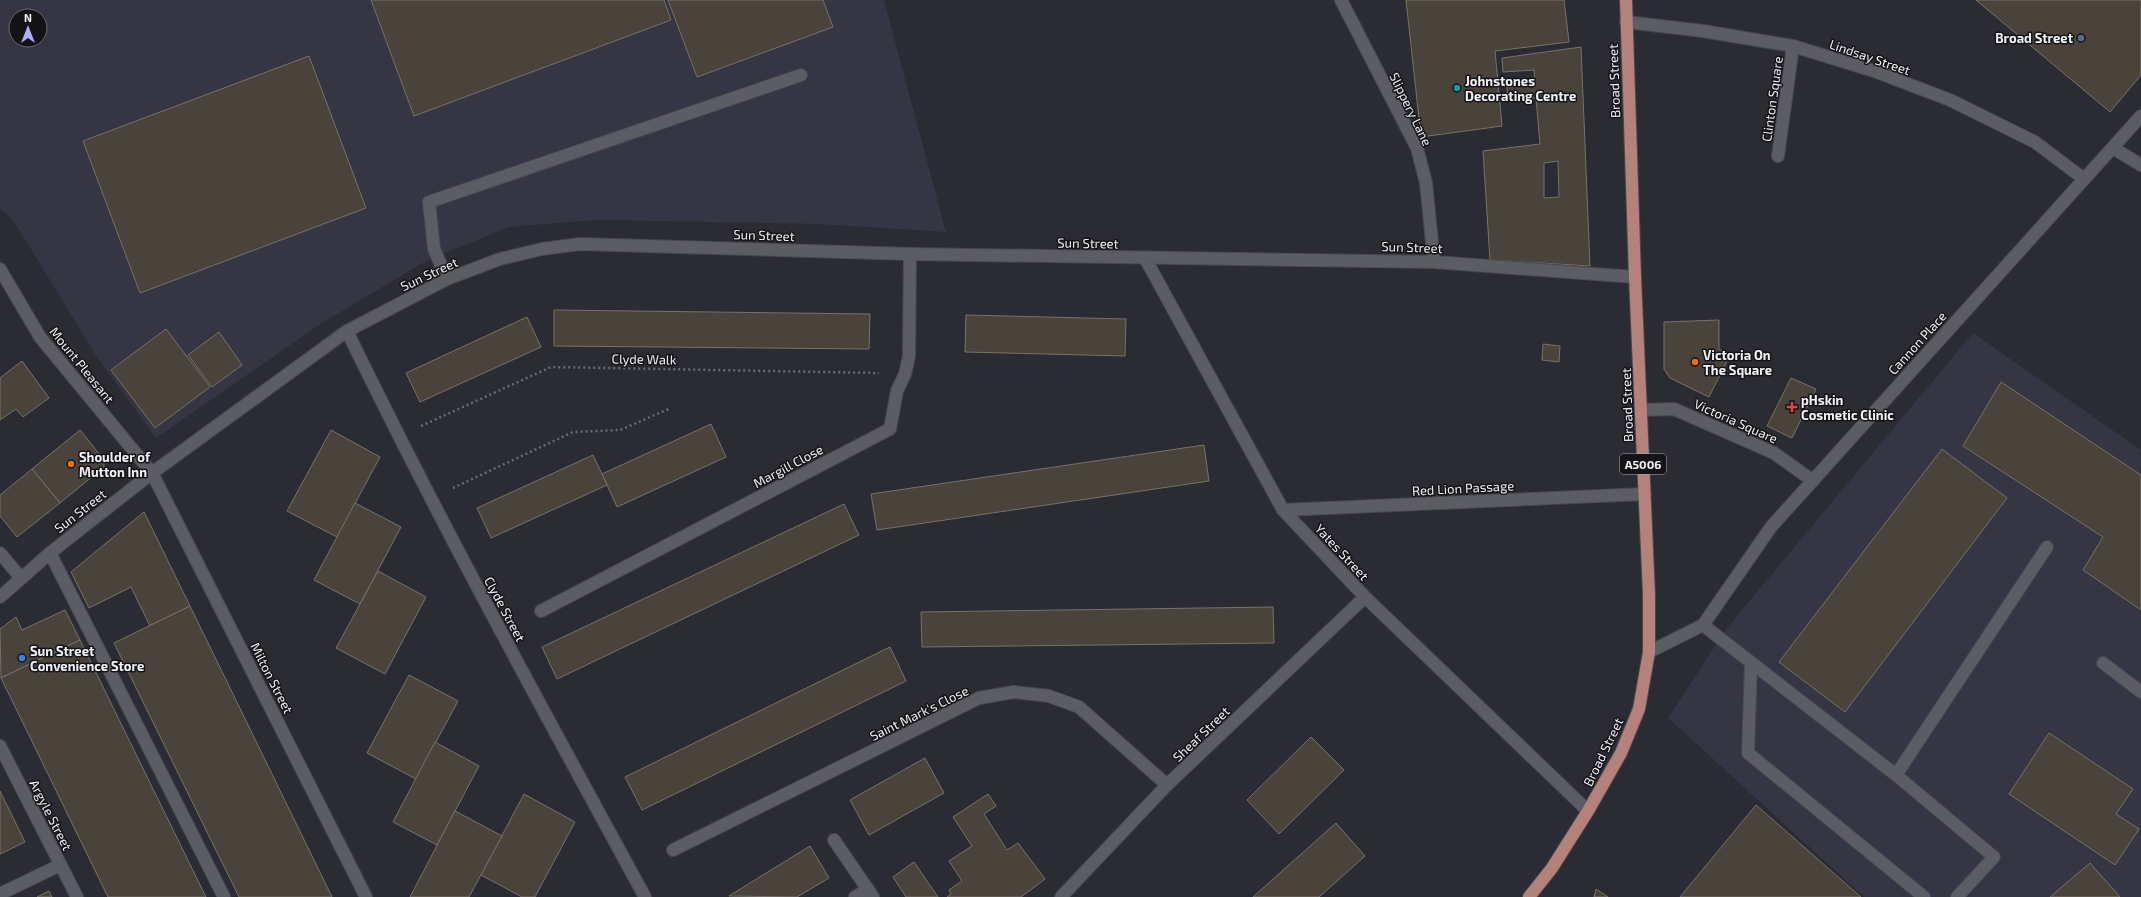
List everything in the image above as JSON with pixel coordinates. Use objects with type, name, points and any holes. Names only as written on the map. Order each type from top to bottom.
[{"type":"main road","name":"Broad Street","points":[[1529,897],[1552,868],[1588,812],[1621,753],[1639,709],[1649,652],[1645,494],[1635,277],[1626,0]]},
{"type":"street","name":"Slippery Lane","points":[[1341,0],[1417,148],[1426,183],[1434,262]]},
{"type":"street","name":"Lindsay Street","points":[[1626,22],[1703,31],[1793,46],[1874,71],[1950,100],[2035,142],[2084,179]]},
{"type":"street","name":"Clinton Square","points":[[1778,156],[1793,46]]},
{"type":"street","points":[[447,279],[434,249],[429,202],[801,75]]},
{"type":"street","name":"Cannon Place","points":[[1649,652],[1703,625],[1771,527],[2141,116]]},
{"type":"street","points":[[2112,148],[2141,165]]},
{"type":"street","name":"Sun Street","points":[[0,597],[50,553],[152,472],[347,331],[447,279],[500,259],[542,249],[580,244],[910,254],[1145,258],[1306,258],[1434,262],[1635,277]]},
{"type":"street","name":"Margill Close","points":[[542,611],[890,428],[897,391],[905,374],[909,356],[910,254]]},
{"type":"street","name":"Yates Street","points":[[1145,258],[1283,510],[1365,597],[1588,812]]},
{"type":"street","name":"Mount Pleasant","points":[[0,269],[40,337],[152,472]]},
{"type":"street","name":"Clyde Street","points":[[347,331],[398,436],[432,498],[495,622],[645,897]]},
{"type":"street","name":"Victoria Square","points":[[1641,410],[1674,409],[1774,452],[1813,480]]},
{"type":"street","name":"Milton Street","points":[[152,472],[366,897]]},
{"type":"street","name":"Red Lion Passage","points":[[1283,510],[1645,494]]},
{"type":"street","points":[[1896,776],[2047,547]]},
{"type":"street","points":[[0,553],[21,578]]},
{"type":"street","points":[[50,553],[224,897]]},
{"type":"street","name":"Sheaf Street","points":[[1061,897],[1167,785],[1365,597]]},
{"type":"street","points":[[1703,625],[1896,776],[1994,857],[1957,897]]},
{"type":"street","points":[[1751,663],[1748,753],[1924,897]]},
{"type":"street","points":[[2102,663],[2141,692]]},
{"type":"street","name":"Saint Mark's Close","points":[[674,850],[979,698],[1014,692],[1048,696],[1079,708],[1167,785]]},
{"type":"street","name":"Argyle Street","points":[[0,746],[77,897]]},
{"type":"street","points":[[834,840],[871,893],[855,897]]},
{"type":"street","points":[[0,894],[60,865]]},
{"type":"path","name":"Clyde Walk","points":[[398,436],[551,367],[905,374]]},
{"type":"path","points":[[432,498],[573,432],[620,430],[671,408]]},
{"type":"shaded area","points":[[0,0],[884,0],[946,232],[816,224],[596,220],[509,227],[428,260],[322,323],[156,438],[95,354],[13,220],[0,209]]},
{"type":"shaded area","points":[[1973,333],[2141,450],[2141,897],[1864,897],[1668,718],[1726,629]]},
{"type":"building","points":[[371,0],[664,0],[671,20],[414,116]]},
{"type":"building","points":[[668,0],[823,0],[833,27],[697,77]]},
{"type":"building","name":"Johnstones Decorating Centre","points":[[1406,0],[1564,0],[1569,42],[1495,51],[1502,126],[1421,137]]},
{"type":"building","name":"Broad Street","points":[[1976,0],[2141,0],[2141,75],[2110,112]]},
{"type":"building","points":[[1581,47],[1590,266],[1490,260],[1483,151],[1540,144],[1536,98],[1508,100],[1507,87],[1535,86],[1534,70],[1503,72],[1502,58]],"holes":[[[1558,161],[1559,197],[1544,198],[1544,163]]]},
{"type":"building","points":[[309,56],[366,208],[140,293],[83,141]]},
{"type":"building","points":[[554,310],[870,314],[869,349],[554,346]]},
{"type":"building","points":[[966,315],[1126,319],[1125,356],[965,352]]},
{"type":"building","points":[[527,317],[541,347],[420,402],[406,373]]},
{"type":"building","name":"Victoria On The Square","points":[[1719,320],[1719,349],[1730,355],[1709,397],[1670,378],[1664,369],[1664,322]]},
{"type":"building","points":[[166,329],[210,387],[155,428],[111,370]]},
{"type":"building","points":[[219,332],[242,365],[212,387],[188,355]]},
{"type":"building","points":[[1543,344],[1560,346],[1559,362],[1542,360]]},
{"type":"building","points":[[22,361],[49,398],[23,417],[16,409],[0,420],[0,378]]},
{"type":"building","name":"pHskin Cosmetic Clinic","points":[[1791,378],[1816,389],[1792,438],[1767,426]]},
{"type":"building","points":[[2001,382],[2141,475],[2141,610],[2083,570],[2103,537],[1963,446]]},
{"type":"building","points":[[711,424],[726,457],[617,507],[602,474]]},
{"type":"building","name":"Shoulder of Mutton Inn","points":[[80,430],[104,460],[104,467],[60,503],[32,469]]},
{"type":"building","points":[[331,430],[380,457],[337,537],[287,511]]},
{"type":"building","points":[[1204,445],[1209,481],[877,530],[871,494]]},
{"type":"building","points":[[1942,449],[2007,498],[1845,712],[1779,662]]},
{"type":"building","points":[[593,455],[607,485],[491,538],[477,508]]},
{"type":"building","points":[[32,469],[60,503],[17,537],[0,516],[0,495]]},
{"type":"building","points":[[355,503],[401,527],[360,604],[314,580]]},
{"type":"building","points":[[844,504],[859,535],[557,679],[542,647]]},
{"type":"building","points":[[144,512],[190,606],[150,626],[131,587],[89,608],[71,572]]},
{"type":"building","points":[[378,571],[426,597],[385,674],[336,648]]},
{"type":"building","points":[[190,606],[332,897],[239,897],[114,643]]},
{"type":"building","points":[[1273,607],[1274,643],[922,647],[921,612]]},
{"type":"building","name":"Sun Street Convenience Store","points":[[65,610],[80,640],[1,678],[0,629],[16,617],[22,630]]},
{"type":"building","points":[[80,640],[206,897],[108,897],[1,678]]},
{"type":"building","points":[[890,647],[906,681],[642,810],[625,777]]},
{"type":"building","points":[[409,675],[458,701],[416,779],[367,753]]},
{"type":"building","points":[[2049,733],[2133,789],[2116,814],[2139,829],[2115,865],[2009,794]]},
{"type":"building","points":[[1311,737],[1344,770],[1279,834],[1247,800]]},
{"type":"building","points":[[435,742],[479,766],[437,845],[393,822]]},
{"type":"building","points":[[925,758],[944,793],[869,835],[850,800]]},
{"type":"building","points":[[0,791],[25,842],[0,854]]},
{"type":"building","points":[[524,794],[575,822],[535,897],[522,897],[481,875]]},
{"type":"building","points":[[988,794],[996,806],[984,814],[1007,850],[1018,843],[1045,879],[1021,897],[947,897],[951,894],[949,890],[962,881],[949,861],[972,846],[953,817]]},
{"type":"building","points":[[1756,805],[1861,897],[1680,897]]},
{"type":"building","points":[[455,811],[502,836],[469,897],[410,897]]},
{"type":"building","points":[[1336,823],[1365,856],[1319,897],[1253,897]]},
{"type":"building","points":[[810,846],[829,878],[797,897],[729,896]]},
{"type":"building","points":[[914,862],[938,897],[906,897],[893,877]]},
{"type":"building","points":[[2090,863],[2120,897],[2050,897]]},
{"type":"building","points":[[1596,889],[1608,897],[1594,897]]},
{"type":"building","points":[[49,891],[52,897],[37,897]]},
{"type":"place","name":"Broad Street","points":[[2081,38]]},
{"type":"place","name":"Johnstones Decorating Centre","points":[[1457,88]]},
{"type":"place","name":"Victoria On The Square","points":[[1695,362]]},
{"type":"place","name":"pHskin Cosmetic Clinic","points":[[1792,407]]},
{"type":"place","name":"Shoulder of Mutton Inn","points":[[71,464]]},
{"type":"place","name":"Sun Street Convenience Store","points":[[22,658]]}]
